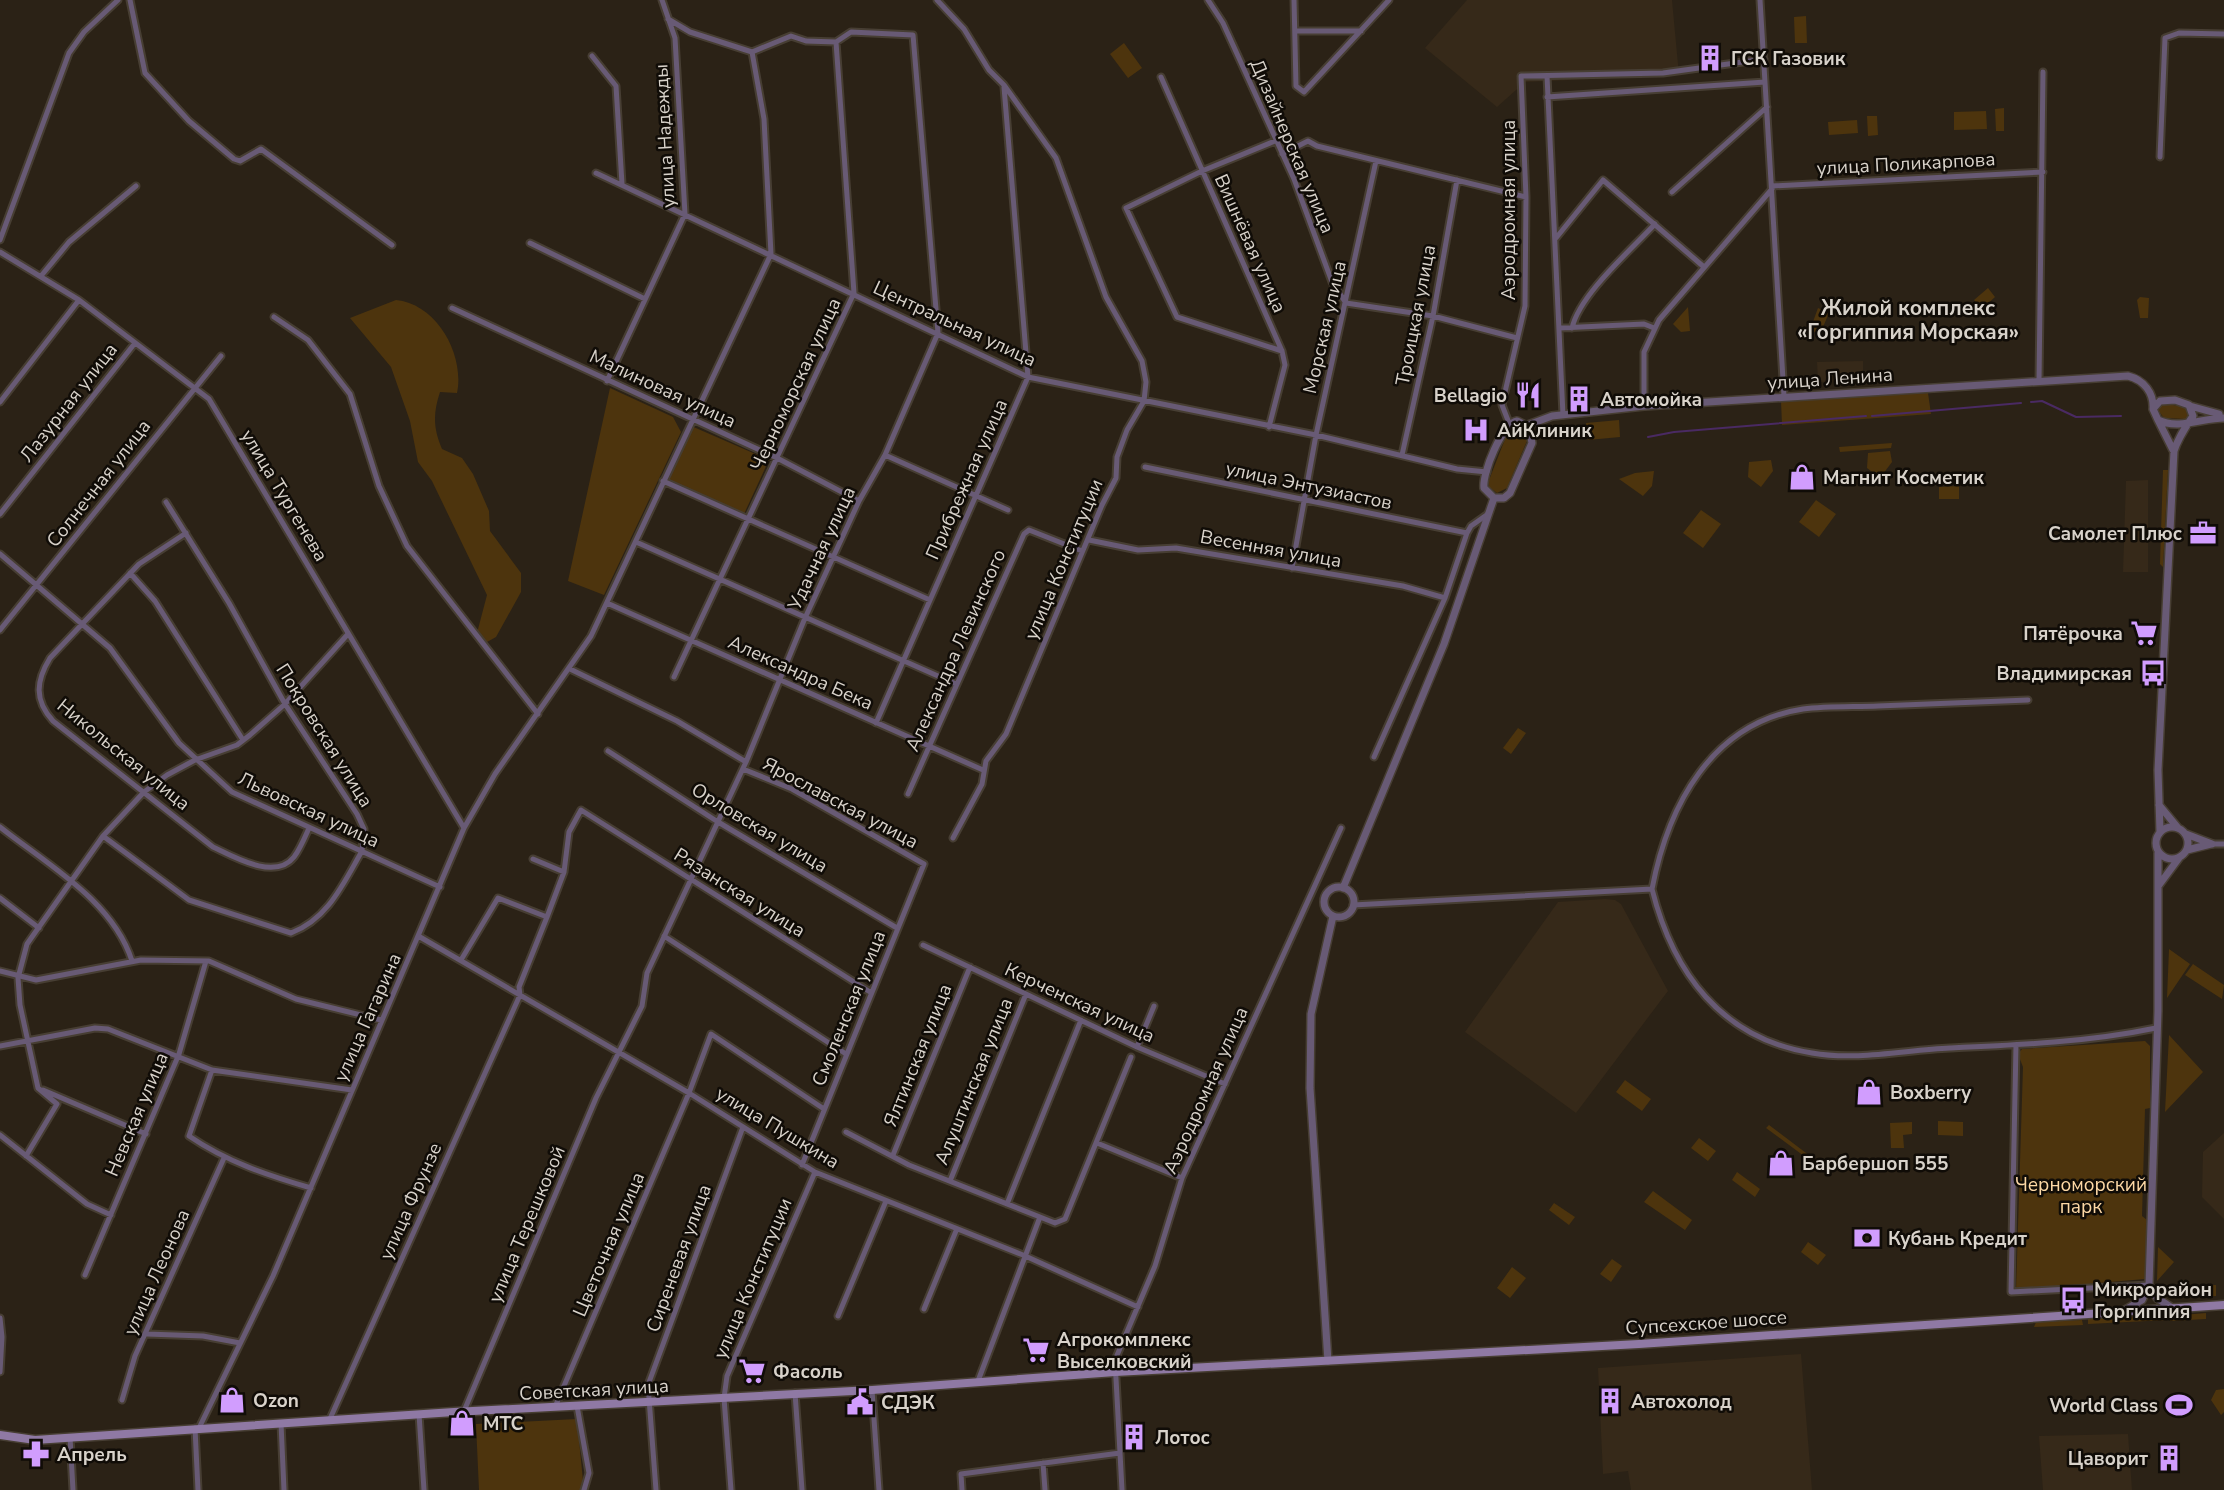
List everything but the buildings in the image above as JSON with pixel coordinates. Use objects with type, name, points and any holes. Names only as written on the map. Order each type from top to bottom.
[{"type":"main road","name":"Супсехское шоссе","points":[[1190,1368],[2224,1305]]},
{"type":"main road","name":"Советская улица","points":[[0,1435],[35,1440],[464,1411],[872,1390],[1190,1368]]},
{"type":"street","points":[[0,240],[69,53],[84,32],[118,0]]},
{"type":"street","points":[[130,0],[145,73],[189,121],[234,159],[240,161],[261,149],[392,245]]},
{"type":"street","name":"улица Надежды","points":[[607,381],[685,214],[675,38],[662,0]]},
{"type":"street","points":[[937,0],[964,29],[989,70],[1004,85],[1056,158],[1106,297],[1142,361],[1146,382],[1144,401]]},
{"type":"street","name":"Дизайнерская улица","points":[[1208,0],[1223,23],[1282,154],[1332,282],[1346,303]]},
{"type":"street","points":[[1294,0],[1296,86],[1304,92],[1389,0]]},
{"type":"street","points":[[1760,0],[1784,396]]},
{"type":"street","points":[[668,19],[690,32],[752,52],[791,36],[806,41],[836,42]]},
{"type":"street","points":[[1294,31],[1361,30]]},
{"type":"street","name":"Удачная улица","points":[[619,1051],[642,1006],[647,973],[743,769],[805,618],[859,501],[885,455],[938,333],[913,35],[851,32],[836,42]]},
{"type":"street","points":[[2160,157],[2165,38],[2179,33],[2224,34]]},
{"type":"street","name":"Черноморская улица","points":[[674,677],[854,293],[836,42]]},
{"type":"street","points":[[752,52],[764,119],[771,254]]},
{"type":"street","points":[[592,56],[616,86],[622,184]]},
{"type":"street","points":[[1563,415],[1547,76],[1663,72],[1764,60]]},
{"type":"street","points":[[2039,381],[2043,72]]},
{"type":"street","name":"Аэродромная улица","points":[[1509,423],[1502,405],[1525,306],[1526,197],[1521,76],[1547,76]]},
{"type":"street","name":"Вишнёвая улица","points":[[1161,78],[1282,351],[1285,365],[1269,427]]},
{"type":"street","points":[[1547,97],[1765,82]]},
{"type":"street","name":"Прибрежная улица","points":[[876,723],[946,557],[978,496],[1028,377],[1004,85]]},
{"type":"street","points":[[1672,192],[1767,107]]},
{"type":"street","points":[[1275,141],[1202,171],[1126,208],[1177,317],[1282,351]]},
{"type":"street","points":[[1282,154],[1308,141],[1317,146],[1526,197]]},
{"type":"street","name":"Морская улица","points":[[1292,568],[1316,435],[1376,161]]},
{"type":"street","name":"улица Поликарпова","points":[[1772,188],[2042,172]]},
{"type":"street","name":"Центральная улица","points":[[596,173],[1028,377],[1316,435],[1457,468],[1487,472]]},
{"type":"street","name":"Троицкая улица","points":[[1402,455],[1433,316],[1457,180]]},
{"type":"street","points":[[1556,238],[1604,180],[1704,267]]},
{"type":"street","points":[[41,276],[69,242],[136,186]]},
{"type":"street","points":[[1644,406],[1644,352],[1654,328],[1772,188]]},
{"type":"street","points":[[1573,328],[1575,317],[1607,275],[1655,224]]},
{"type":"street","points":[[530,243],[645,299]]},
{"type":"street","name":"улица Тургенева","points":[[0,252],[79,300],[209,399],[464,828]]},
{"type":"street","name":"улица Гагарина","points":[[198,1490],[197,1428],[274,1276],[464,828],[495,774],[591,636],[771,254]]},
{"type":"street","points":[[0,402],[79,300]]},
{"type":"street","points":[[1346,303],[1433,316],[1517,338]]},
{"type":"street","name":"Малиновая улица","points":[[452,308],[777,458],[859,501]]},
{"type":"street","points":[[274,317],[308,340],[350,394],[379,486],[407,546],[538,714]]},
{"type":"street","points":[[1560,328],[1644,324],[1654,328]]},
{"type":"street","name":"Лазурная улица","points":[[0,514],[135,343]]},
{"type":"street","name":"Солнечная улица","points":[[0,629],[188,394],[198,388],[221,356]]},
{"type":"street","name":"улица Ленина","points":[[1528,425],[1546,417],[1644,406],[2039,381],[2137,378],[2151,396]]},
{"type":"street","points":[[2174,451],[2153,409],[2151,396],[2224,416]]},
{"type":"street","points":[[2153,409],[2165,400]]},
{"type":"street","name":"улица Конституции","points":[[953,838],[982,784],[982,770],[1006,734],[1082,551],[1113,487],[1117,457],[1126,430],[1136,409],[1144,401]]},
{"type":"street","points":[[2124,1311],[2142,1300],[2149,1285],[2158,885],[2158,853],[2155,842],[2160,832],[2174,451],[2193,416],[2189,405]]},
{"type":"street","points":[[2158,420],[2171,424],[2189,423],[2224,416]]},
{"type":"street","points":[[1517,421],[1528,425],[1532,439],[1512,490],[1504,498],[1493,498],[1483,485],[1509,423],[1517,421]]},
{"type":"street","points":[[885,455],[1008,510]]},
{"type":"street","name":"улица Энтузиастов","points":[[1145,467],[1467,533]]},
{"type":"street","points":[[663,481],[833,560],[930,600]]},
{"type":"street","points":[[1343,888],[1430,682],[1493,498]]},
{"type":"street","name":"Покровская улица","points":[[166,502],[285,704],[357,814],[364,829],[362,851]]},
{"type":"street","points":[[1374,757],[1445,598],[1467,533],[1471,526],[1488,514]]},
{"type":"street","name":"Александра Левинского","points":[[908,794],[1024,534],[1029,530],[1038,531],[1082,551]]},
{"type":"street","name":"Никольская улица","points":[[186,533],[166,544],[130,573],[50,658],[40,674],[37,690],[43,709],[53,721],[213,847],[269,868],[284,865],[293,858],[310,828]]},
{"type":"street","name":"Весенняя улица","points":[[1089,540],[1138,550],[1176,548],[1403,586],[1445,598]]},
{"type":"street","points":[[636,542],[956,684]]},
{"type":"street","name":"Львовская улица","points":[[0,554],[81,622],[127,667],[166,725],[195,760],[241,798],[440,887]]},
{"type":"street","points":[[130,573],[155,601],[243,740]]},
{"type":"street","name":"Александра Бека","points":[[607,603],[982,770]]},
{"type":"street","points":[[26,1156],[57,1104],[38,1088],[28,1042],[18,978],[27,944],[103,836],[145,791],[195,760],[223,752],[243,740],[285,704],[348,634]]},
{"type":"street","name":"Ярославская улица","points":[[570,668],[677,721],[746,762]]},
{"type":"street","points":[[2028,700],[1802,709],[1738,734],[1711,755],[1686,790],[1668,824],[1652,889],[1674,951],[1691,982],[1723,1014],[1758,1036],[1804,1052],[1851,1055],[2016,1045],[2122,1035],[2156,1028]]},
{"type":"street","name":"Орловская улица","points":[[608,751],[718,822],[897,928]]},
{"type":"street","name":"Ярославская улица","points":[[743,769],[792,789],[924,864]]},
{"type":"street","points":[[2159,804],[2182,831],[2187,850]]},
{"type":"street","name":"улица Фрунзе","points":[[329,1421],[520,995],[519,987],[564,872],[569,832],[581,810],[593,817]]},
{"type":"street","name":"Рязанская улица","points":[[593,817],[870,992]]},
{"type":"street","points":[[0,827],[71,883],[116,925],[125,938],[132,961]]},
{"type":"street","name":"Аэродромная улица","points":[[1122,1490],[1115,1360],[1156,1266],[1182,1178],[1342,828]]},
{"type":"street","points":[[2160,832],[2167,828],[2182,831],[2212,844]]},
{"type":"street","points":[[103,836],[189,900],[291,933],[307,927],[325,912],[362,851]]},
{"type":"street","points":[[2158,885],[2187,850],[2224,844]]},
{"type":"street","points":[[2158,853],[2164,858],[2179,858]]},
{"type":"street","points":[[533,859],[564,872]]},
{"type":"street","name":"Смоленская улица","points":[[802,1165],[924,864]]},
{"type":"street","points":[[1343,888],[1351,894],[1353,905],[1348,915],[1333,916],[1326,911],[1324,900],[1330,890],[1343,888]]},
{"type":"street","points":[[1353,905],[1652,889]]},
{"type":"street","points":[[0,898],[38,928]]},
{"type":"street","points":[[461,960],[498,898],[547,917]]},
{"type":"street","points":[[1328,1361],[1310,1088],[1311,1014],[1333,916]]},
{"type":"street","name":"улица Пушкина","points":[[420,936],[619,1051],[815,1172],[956,1231],[1023,1255],[1090,1288],[1138,1307]]},
{"type":"street","points":[[664,936],[846,1054]]},
{"type":"street","name":"Керченская улица","points":[[923,945],[1137,1047],[1225,1084]]},
{"type":"street","points":[[0,971],[18,978],[60,977],[132,961],[206,961],[296,999],[381,1020]]},
{"type":"street","name":"Невская улица","points":[[85,1275],[179,1055],[206,961]]},
{"type":"street","name":"Ялтинская улица","points":[[893,1155],[970,967]]},
{"type":"street","name":"Алуштинская улица","points":[[950,1181],[1026,994]]},
{"type":"street","points":[[1137,1047],[1154,1006]]},
{"type":"street","points":[[1007,1204],[1082,1020]]},
{"type":"street","points":[[0,1046],[95,1028],[179,1055],[190,1063],[212,1070],[352,1090]]},
{"type":"street","name":"Цветочная улица","points":[[555,1407],[689,1093],[711,1034],[824,1109]]},
{"type":"street","points":[[2016,1045],[2016,1191],[2011,1292],[2149,1285]]},
{"type":"street","name":"улица Терешковой","points":[[464,1411],[619,1051]]},
{"type":"street","points":[[846,1132],[950,1181],[1055,1223],[1065,1219],[1131,1057]]},
{"type":"street","points":[[212,1070],[189,1136],[224,1158],[311,1188]]},
{"type":"street","points":[[38,1088],[146,1133]]},
{"type":"street","name":"Сиреневая улица","points":[[656,1490],[648,1385],[743,1127]]},
{"type":"street","points":[[0,1135],[87,1204],[111,1215]]},
{"type":"street","points":[[1097,1143],[1182,1178]]},
{"type":"street","name":"улица Леонова","points":[[122,1400],[135,1356],[224,1158]]},
{"type":"street","name":"улица Конституции","points":[[731,1490],[724,1398],[727,1376],[815,1172]]},
{"type":"street","points":[[838,1316],[886,1202]]},
{"type":"street","points":[[978,1381],[1023,1255],[1040,1217]]},
{"type":"street","points":[[924,1309],[956,1231]]},
{"type":"street","points":[[2149,1285],[2155,1296],[2172,1308]]},
{"type":"street","points":[[0,1318],[0,1372]]},
{"type":"street","points":[[147,1334],[203,1336],[240,1343]]},
{"type":"street","points":[[872,1390],[879,1490]]},
{"type":"street","points":[[795,1393],[802,1490]]},
{"type":"street","points":[[577,1406],[589,1473],[584,1490]]},
{"type":"street","points":[[419,1414],[424,1490]]},
{"type":"street","points":[[281,1423],[284,1490]]},
{"type":"street","points":[[70,1437],[73,1490]]},
{"type":"street","points":[[962,1490],[961,1474],[1120,1453]]},
{"type":"street","points":[[1043,1463],[1045,1490]]},
{"type":"shaded area","points":[[1467,0],[1672,0],[1679,75],[1525,82],[1497,107],[1425,48]]},
{"type":"shaded area","points":[[1863,361],[1863,374],[1854,374],[1854,381],[1818,382],[1817,362]]},
{"type":"shaded area","points":[[2148,480],[2148,572],[2123,572],[2126,481]]},
{"type":"shaded area","points":[[1605,899],[1621,904],[1668,991],[1576,1113],[1465,1032],[1558,902]]},
{"type":"shaded area","points":[[2224,1133],[2224,1219],[2202,1197],[2203,1152]]},
{"type":"shaded area","points":[[1801,1354],[1812,1490],[1631,1490],[1628,1471],[1603,1474],[1598,1368]]},
{"type":"shaded area","points":[[2128,1434],[2132,1490],[2043,1490],[2039,1436]]},
{"type":"green space","points":[[1806,16],[1807,43],[1795,43],[1794,17]]},
{"type":"green space","points":[[1124,43],[1142,68],[1128,78],[1110,54]]},
{"type":"green space","points":[[2004,108],[2004,131],[1996,131],[1995,109]]},
{"type":"green space","points":[[1986,111],[1987,129],[1954,130],[1954,112]]},
{"type":"green space","points":[[1867,116],[1877,116],[1878,135],[1868,136]]},
{"type":"green space","points":[[1857,120],[1858,133],[1829,135],[1828,122]]},
{"type":"green space","points":[[1988,288],[1995,297],[1982,309],[1974,300]]},
{"type":"green space","points":[[2140,297],[2149,298],[2148,318],[2140,318],[2137,300]]},
{"type":"green space","points":[[396,300],[424,311],[445,334],[452,348],[457,363],[457,393],[440,392],[435,420],[439,441],[442,449],[462,458],[473,474],[489,511],[490,531],[521,573],[521,592],[496,637],[487,642],[477,633],[487,595],[432,481],[418,462],[410,421],[391,367],[350,318]]},
{"type":"green space","points":[[1688,307],[1690,331],[1681,332],[1673,324]]},
{"type":"green space","points":[[1818,308],[1829,313],[1820,334],[1810,330]]},
{"type":"green space","points":[[610,388],[673,417],[681,432],[604,595],[568,581]]},
{"type":"green space","points":[[1928,393],[1931,414],[1782,425],[1781,401]]},
{"type":"green space","points":[[2162,403],[2190,408],[2191,415],[2186,419],[2164,418],[2157,409]]},
{"type":"green space","points":[[1619,420],[1620,437],[1588,440],[1586,423]]},
{"type":"green space","points":[[689,425],[769,460],[744,514],[666,481]]},
{"type":"green space","points":[[1514,427],[1525,429],[1527,441],[1507,488],[1497,493],[1489,487],[1489,480],[1507,434]]},
{"type":"green space","points":[[1892,443],[1891,448],[1840,452],[1839,447]]},
{"type":"green space","points":[[1890,451],[1892,462],[1880,478],[1867,468],[1868,453]]},
{"type":"green space","points":[[1771,460],[1773,471],[1761,487],[1748,477],[1749,462]]},
{"type":"green space","points":[[2163,470],[2168,470],[2163,567],[2160,564]]},
{"type":"green space","points":[[1654,471],[1652,486],[1643,496],[1619,479],[1635,473]]},
{"type":"green space","points":[[1959,486],[1959,499],[1939,499],[1939,487]]},
{"type":"green space","points":[[1816,500],[1836,514],[1819,537],[1799,522]]},
{"type":"green space","points":[[1701,510],[1721,524],[1703,548],[1683,533]]},
{"type":"green space","points":[[1518,728],[1526,733],[1511,754],[1503,748]]},
{"type":"green space","points":[[2169,949],[2190,964],[2167,998]]},
{"type":"green space","points":[[2193,964],[2224,985],[2222,999],[2185,975]]},
{"type":"green space","points":[[2169,1035],[2203,1072],[2165,1112]]},
{"type":"green space","name":"Черноморский парк","points":[[2145,1041],[2150,1046],[2150,1108],[2145,1109],[2142,1216],[2147,1220],[2145,1279],[2016,1290],[2023,1067],[2018,1054],[2022,1049]]},
{"type":"green space","points":[[1625,1080],[1651,1099],[1642,1111],[1616,1092]]},
{"type":"green space","points":[[1938,1121],[1963,1122],[1963,1136],[1938,1135]]},
{"type":"green space","points":[[1912,1122],[1912,1134],[1903,1135],[1904,1148],[1891,1148],[1890,1123]]},
{"type":"green space","points":[[1769,1125],[1814,1159],[1812,1162],[1766,1128]]},
{"type":"green space","points":[[1699,1138],[1716,1151],[1708,1161],[1691,1148]]},
{"type":"green space","points":[[1737,1172],[1760,1189],[1755,1197],[1732,1180]]},
{"type":"green space","points":[[1653,1191],[1692,1220],[1685,1230],[1644,1202]]},
{"type":"green space","points":[[1554,1203],[1575,1217],[1569,1225],[1549,1210]]},
{"type":"green space","points":[[1808,1242],[1826,1255],[1818,1265],[1801,1252]]},
{"type":"green space","points":[[2158,1247],[2174,1262],[2157,1281]]},
{"type":"green space","points":[[1612,1259],[1622,1266],[1611,1282],[1600,1274]]},
{"type":"green space","points":[[1512,1267],[1526,1278],[1510,1298],[1497,1288]]},
{"type":"green space","points":[[2216,1285],[2216,1296],[2170,1298],[2171,1295],[2182,1295],[2188,1286]]},
{"type":"green space","points":[[2206,1313],[2206,1319],[2170,1321],[2170,1316]]},
{"type":"green space","points":[[2166,1315],[2167,1320],[2088,1324],[2088,1319]]},
{"type":"green space","points":[[2082,1320],[2083,1325],[2034,1327],[2036,1322]]},
{"type":"green space","points":[[2224,1389],[2224,1412],[2221,1415],[2211,1400],[2216,1390]]},
{"type":"green space","points":[[577,1419],[583,1481],[580,1490],[479,1490],[476,1424]]},
{"type":"waterway","points":[[2031,402],[2042,401],[2076,417],[2121,416]]},
{"type":"waterway","points":[[1872,416],[2021,403]]},
{"type":"waterway","points":[[1648,437],[1674,432],[1866,416]]},
{"type":"place","name":"ГСК Газовик","points":[[1710,58]]},
{"type":"place","name":"Bellagio","points":[[1528,395]]},
{"type":"place","name":"Автомойка","points":[[1579,399]]},
{"type":"place","name":"АйКлиник","points":[[1476,430]]},
{"type":"place","name":"Магнит Косметик","points":[[1802,477]]},
{"type":"place","name":"Самолет Плюс","points":[[2203,533]]},
{"type":"place","name":"Пятёрочка","points":[[2144,633]]},
{"type":"place","name":"Владимирская","points":[[2153,673]]},
{"type":"place","name":"Boxberry","points":[[1869,1092]]},
{"type":"place","name":"Барбершоп 555","points":[[1781,1163]]},
{"type":"place","name":"Кубань Кредит","points":[[1867,1238]]},
{"type":"place","name":"Микрорайон Горгиппия","points":[[2073,1300]]},
{"type":"place","name":"Агрокомплекс Выселковский","points":[[1036,1350]]},
{"type":"place","name":"Фасоль","points":[[752,1371]]},
{"type":"place","name":"Ozon","points":[[232,1400]]},
{"type":"place","name":"Автохолод","points":[[1610,1401]]},
{"type":"place","name":"СДЭК","points":[[860,1402]]},
{"type":"place","name":"World Class","points":[[2179,1405]]},
{"type":"place","name":"МТС","points":[[462,1423]]},
{"type":"place","name":"Лотос","points":[[1134,1437]]},
{"type":"place","name":"Апрель","points":[[36,1454]]},
{"type":"place","name":"Цаворит","points":[[2169,1458]]},
{"type":"district","name":"Жилой комплекс «Горгиппия Морская»","points":[[1908,320]]}]
